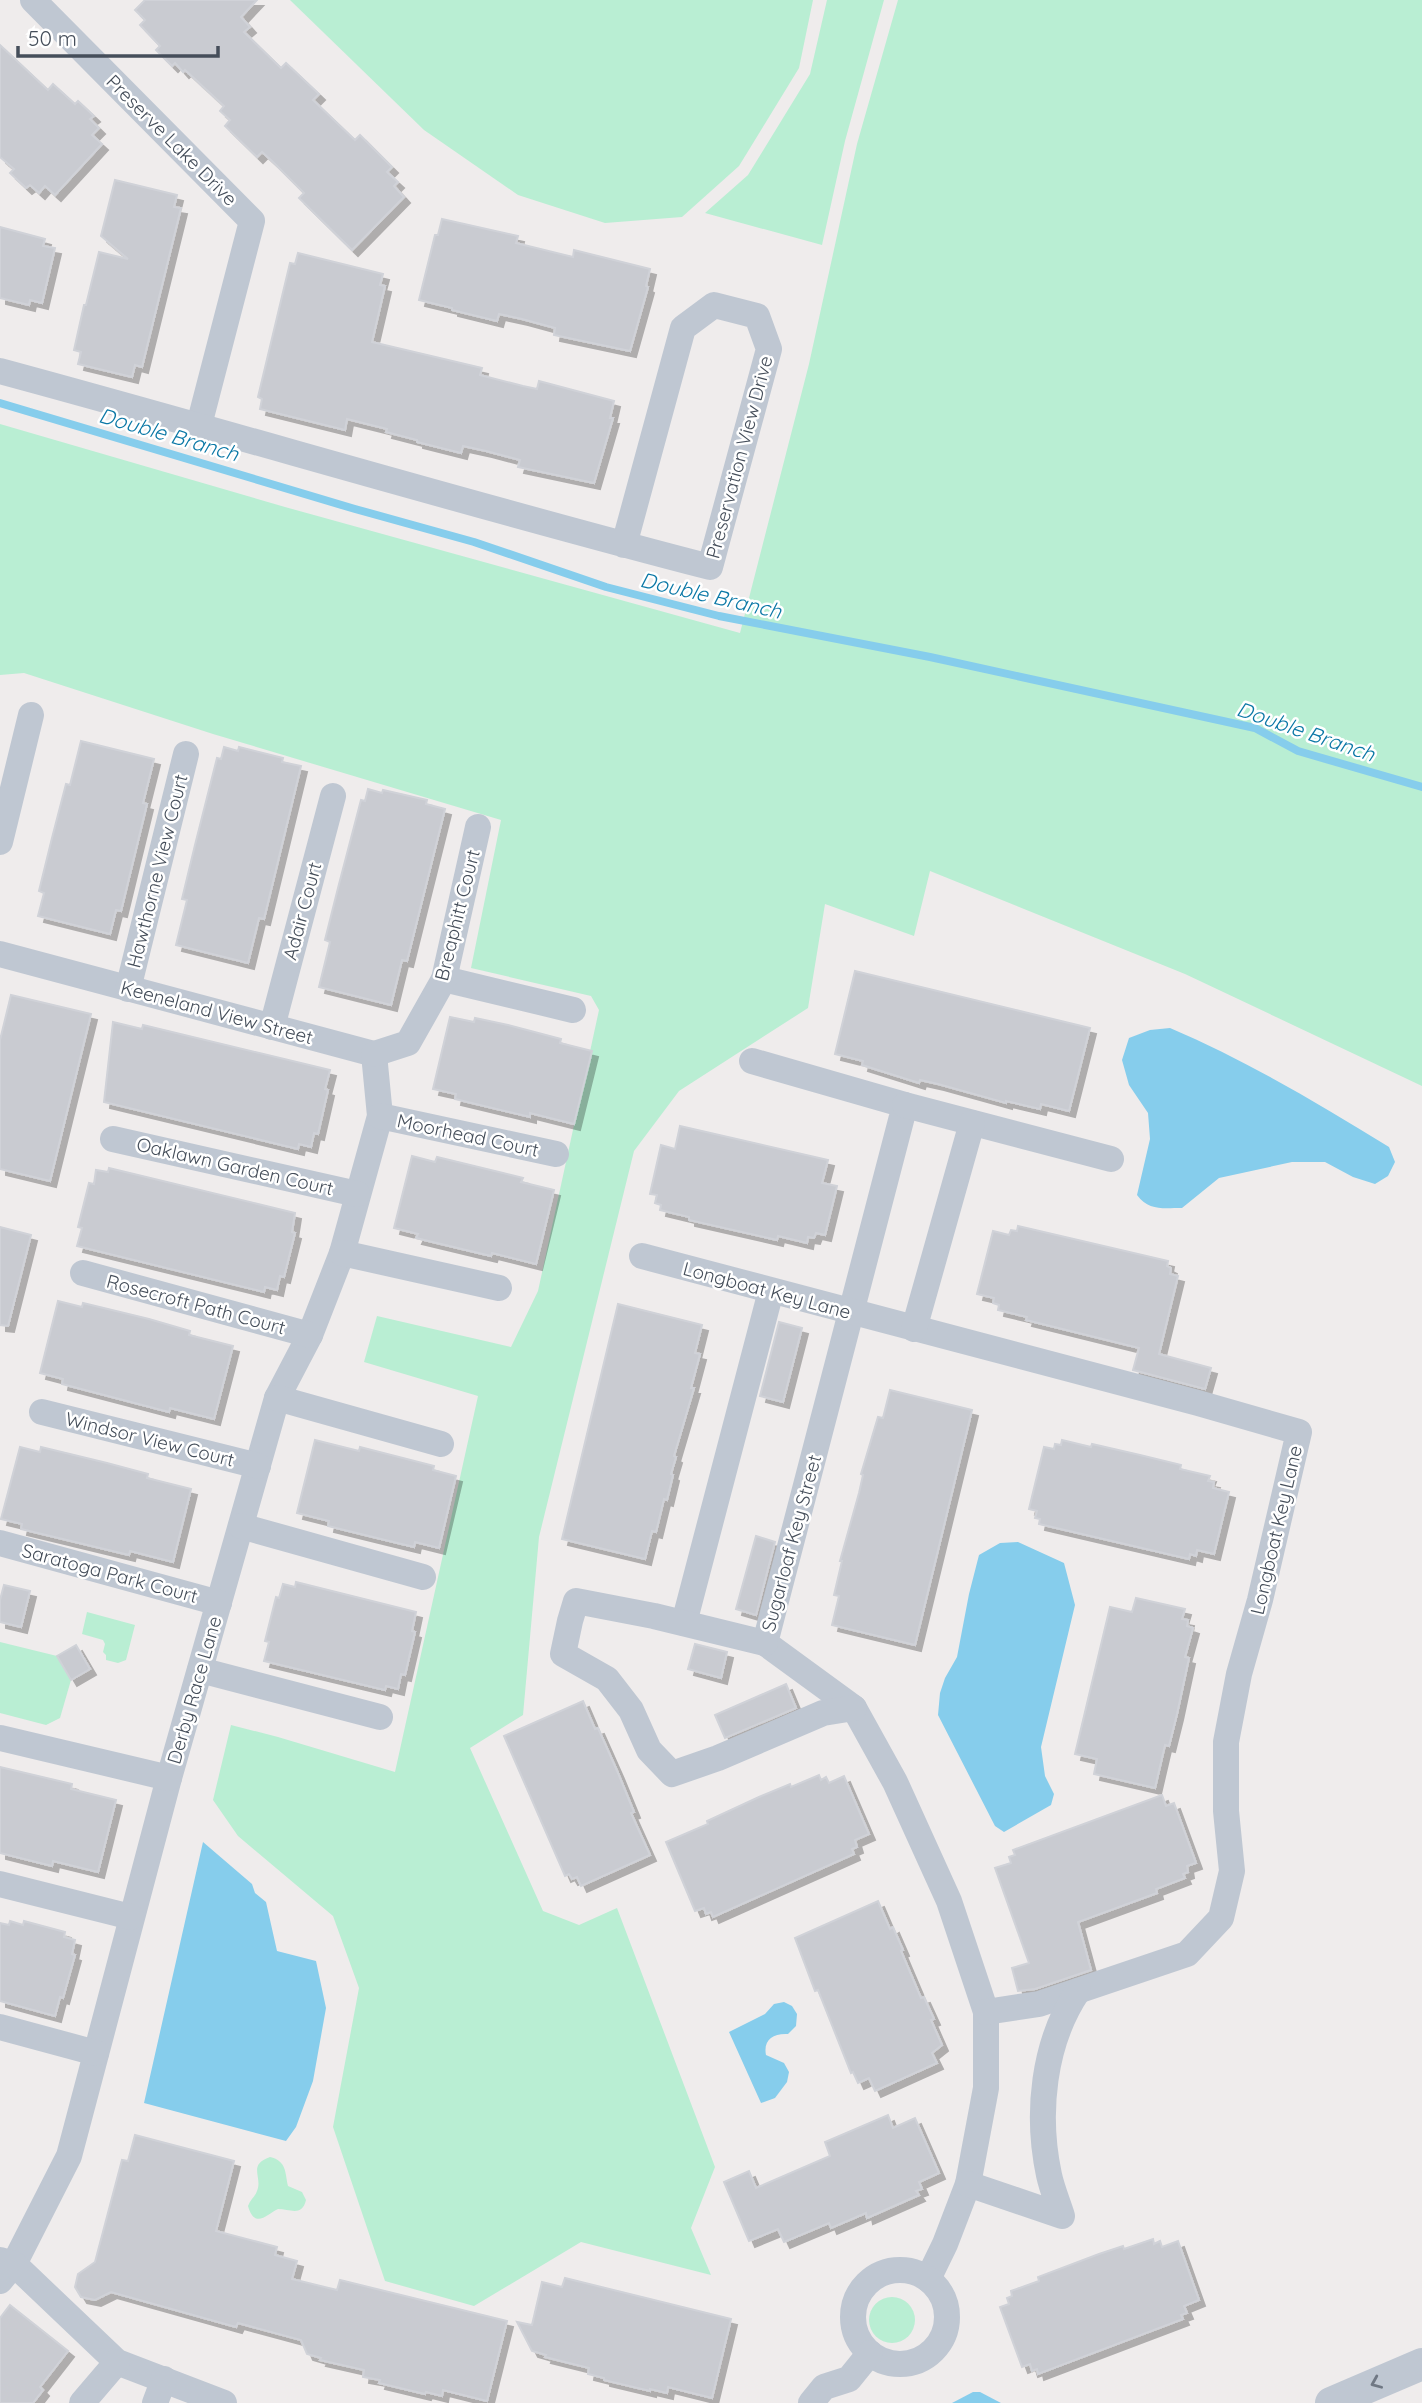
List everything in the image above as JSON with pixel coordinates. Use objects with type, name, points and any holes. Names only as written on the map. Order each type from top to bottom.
[{"type":"street","name":"Preserve Lake Drive","points":[[33,0],[251,221],[199,425]]},
{"type":"street","name":"Preservation View Drive","points":[[0,371],[624,545],[710,567],[769,349],[757,316],[714,305],[683,328],[624,545]]},
{"type":"street","points":[[0,842],[31,715]]},
{"type":"street","name":"Hawthorne View Court","points":[[128,989],[186,754]]},
{"type":"street","name":"Adair Court","points":[[272,1027],[332,796]]},
{"type":"street","name":"Breaphitt Court","points":[[374,1054],[408,1043],[444,979],[478,827]]},
{"type":"street","name":"Keeneland View Street","points":[[0,954],[374,1054]]},
{"type":"street","points":[[444,979],[573,1010]]},
{"type":"street","points":[[374,1054],[380,1116]]},
{"type":"street","points":[[752,1061],[1111,1159]]},
{"type":"street","name":"Sugarloaf Key Street","points":[[905,1104],[765,1643],[854,1708],[895,1782],[949,1901],[986,2012],[986,2088],[968,2183],[945,2244],[928,2279]]},
{"type":"street","name":"Moorhead Court","points":[[380,1116],[556,1154]]},
{"type":"street","name":"Derby Race Lane","points":[[5,2268],[69,2156],[169,1778],[277,1398],[310,1335],[342,1253],[380,1116]]},
{"type":"street","points":[[914,1329],[972,1123]]},
{"type":"street","name":"Oaklawn Garden Court","points":[[113,1139],[357,1194]]},
{"type":"street","points":[[342,1253],[499,1288]]},
{"type":"street","name":"Longboat Key Lane","points":[[642,1256],[1299,1432],[1269,1566],[1239,1674],[1226,1742],[1226,1811],[1233,1871],[1221,1918],[1187,1954],[1039,2004],[986,2012]]},
{"type":"street","name":"Rosecroft Path Court","points":[[83,1273],[310,1335]]},
{"type":"street","points":[[684,1623],[771,1291]]},
{"type":"street","points":[[277,1398],[441,1444]]},
{"type":"street","name":"Windsor View Court","points":[[43,1412],[258,1466]]},
{"type":"street","points":[[241,1526],[423,1577]]},
{"type":"street","name":"Saratoga Park Court","points":[[0,1543],[219,1603]]},
{"type":"street","points":[[765,1643],[576,1601],[569,1620],[563,1654],[607,1679],[631,1710],[649,1750],[672,1774],[718,1758],[823,1713],[854,1708]]},
{"type":"street","points":[[200,1670],[380,1717]]},
{"type":"street","points":[[0,1738],[169,1778]]},
{"type":"street","points":[[0,1884],[131,1917]]},
{"type":"street","points":[[968,2183],[1062,2216],[1049,2175],[1042,2124],[1048,2060],[1064,2012],[1078,1991]]},
{"type":"street","points":[[0,2027],[96,2053]]},
{"type":"street","points":[[5,2268],[117,2362],[160,2391],[221,2403]]},
{"type":"street","points":[[911,2271],[928,2279],[944,2301],[947,2315],[945,2332],[938,2345],[926,2357],[915,2362],[899,2365],[883,2362],[870,2353],[857,2336],[853,2320],[857,2298],[866,2284],[885,2272],[911,2271]]},
{"type":"street","points":[[811,2403],[824,2387],[848,2391],[870,2353]]},
{"type":"street","points":[[82,2403],[117,2362]]},
{"type":"street","points":[[1331,2403],[1422,2364]]},
{"type":"green space","points":[[290,0],[813,0],[799,68],[739,166],[682,217],[605,223],[518,195],[424,130]]},
{"type":"green space","points":[[827,0],[884,0],[845,141],[822,245],[705,213],[748,175],[810,74]]},
{"type":"green space","points":[[898,0],[1422,0],[1422,1086],[1185,974],[930,871],[914,936],[825,904],[808,1008],[679,1091],[634,1151],[539,1537],[523,1715],[470,1748],[543,1911],[579,1925],[617,1908],[715,2167],[691,2228],[711,2275],[581,2242],[474,2306],[385,2281],[333,2127],[359,1988],[333,1916],[238,1836],[213,1800],[231,1725],[395,1772],[478,1396],[364,1362],[377,1316],[511,1347],[538,1291],[599,1010],[591,996],[471,968],[501,820],[213,734],[24,673],[0,675],[0,424],[285,507],[740,633],[809,364],[857,144]]},
{"type":"green space","points":[[87,1612],[135,1625],[126,1660],[118,1663],[106,1660],[103,1640],[82,1634]]},
{"type":"green space","points":[[0,1642],[57,1656],[71,1680],[60,1718],[46,1725],[0,1713]]},
{"type":"green space","points":[[270,2157],[280,2161],[288,2186],[302,2192],[306,2200],[302,2209],[278,2209],[258,2219],[248,2206],[258,2186],[257,2168],[263,2160]]},
{"type":"green space","points":[[892,2297],[908,2304],[915,2320],[908,2336],[892,2343],[876,2336],[869,2320],[876,2304]]},
{"type":"water","points":[[1170,1028],[1282,1083],[1389,1147],[1395,1162],[1388,1176],[1375,1184],[1353,1177],[1325,1162],[1292,1162],[1219,1178],[1182,1208],[1156,1208],[1146,1204],[1137,1195],[1150,1139],[1148,1113],[1129,1085],[1122,1060],[1129,1038],[1150,1030]]},
{"type":"water","points":[[1018,1542],[1064,1563],[1075,1605],[1041,1747],[1045,1776],[1054,1794],[1051,1805],[1004,1832],[995,1826],[938,1715],[940,1693],[957,1657],[979,1555],[1000,1543]]},
{"type":"water","points":[[203,1842],[252,1884],[255,1893],[266,1902],[277,1951],[316,1961],[326,2008],[313,2081],[296,2127],[286,2141],[144,2103]]},
{"type":"water","points":[[784,2002],[792,2006],[797,2014],[796,2026],[788,2034],[770,2038],[765,2050],[766,2055],[784,2063],[789,2072],[787,2082],[775,2098],[761,2103],[729,2032],[765,2014],[774,2004]]},
{"type":"water","points":[[973,2392],[980,2392],[1001,2403],[952,2403]]},
{"type":"building","points":[[145,0],[257,0],[241,17],[250,27],[244,32],[281,68],[286,63],[319,94],[313,100],[355,140],[360,135],[392,167],[387,172],[398,182],[394,186],[404,197],[352,250],[299,198],[304,193],[273,162],[262,152],[257,157],[225,126],[230,120],[220,111],[224,106],[185,70],[183,72],[175,63],[172,66],[156,50],[160,46],[140,25],[145,20],[135,10]]},
{"type":"building","points":[[0,45],[48,90],[53,84],[75,104],[78,101],[94,116],[90,119],[99,128],[92,135],[102,144],[55,195],[45,186],[39,193],[30,185],[26,188],[10,173],[14,169],[0,157]]},
{"type":"building","points":[[115,180],[177,195],[174,207],[181,208],[142,367],[135,365],[132,377],[78,364],[81,352],[74,350],[99,252],[128,259],[101,236]]},
{"type":"building","points":[[442,219],[518,236],[516,243],[573,257],[574,250],[650,269],[648,287],[630,351],[554,335],[555,328],[522,319],[499,314],[497,321],[419,300],[435,235],[438,235]]},
{"type":"building","points":[[0,227],[45,239],[43,246],[55,248],[42,303],[30,300],[29,305],[0,298]]},
{"type":"building","points":[[298,253],[383,274],[380,285],[385,286],[372,342],[482,368],[480,375],[523,386],[537,389],[539,381],[614,401],[610,418],[613,418],[594,483],[518,467],[520,460],[486,451],[463,446],[461,453],[417,442],[386,432],[387,429],[347,419],[345,430],[260,409],[262,399],[258,397],[290,263],[295,264]]},
{"type":"building","points":[[81,741],[154,759],[143,803],[147,804],[121,911],[116,910],[110,934],[38,916],[44,893],[39,891],[52,838]]},
{"type":"building","points":[[224,747],[238,751],[239,747],[283,758],[282,762],[301,766],[264,919],[259,918],[248,963],[176,945],[187,900],[182,899],[195,845],[217,758],[221,759]]},
{"type":"building","points":[[368,789],[427,800],[426,804],[445,809],[407,961],[402,960],[391,1005],[319,987],[330,942],[325,940],[361,800],[365,801]]},
{"type":"building","points":[[855,971],[1090,1028],[1069,1111],[1041,1104],[1040,1109],[1006,1103],[938,1084],[920,1080],[919,1083],[862,1065],[863,1061],[835,1054]]},
{"type":"building","points":[[11,995],[91,1014],[50,1181],[0,1169],[0,1040]]},
{"type":"building","points":[[450,1017],[474,1022],[475,1018],[508,1025],[561,1039],[560,1043],[592,1051],[574,1124],[530,1113],[530,1117],[455,1099],[456,1094],[433,1089]]},
{"type":"building","points":[[113,1022],[142,1029],[143,1025],[330,1070],[318,1134],[314,1133],[311,1147],[299,1144],[298,1149],[104,1102]]},
{"type":"building","points":[[680,1126],[828,1160],[822,1183],[837,1186],[825,1235],[816,1233],[814,1238],[808,1237],[807,1243],[778,1236],[777,1240],[689,1220],[689,1217],[660,1210],[661,1205],[655,1203],[657,1195],[650,1194],[661,1145],[675,1149]]},
{"type":"building","points":[[412,1156],[435,1162],[437,1157],[523,1178],[521,1182],[554,1190],[536,1264],[416,1238],[418,1234],[394,1228]]},
{"type":"building","points":[[109,1168],[295,1213],[292,1232],[295,1233],[284,1277],[280,1276],[277,1290],[265,1287],[264,1292],[77,1246],[82,1228],[78,1227],[89,1183],[94,1184],[96,1170],[108,1172]]},
{"type":"building","points":[[1018,1226],[1168,1261],[1170,1274],[1178,1276],[1159,1354],[1211,1368],[1205,1389],[1133,1370],[1139,1348],[1026,1320],[1027,1317],[998,1310],[999,1305],[993,1303],[994,1298],[977,1294],[993,1231],[1009,1235],[1011,1230],[1017,1231]]},
{"type":"building","points":[[0,1227],[31,1235],[8,1326],[0,1325]]},
{"type":"building","points":[[58,1301],[82,1307],[83,1303],[149,1319],[190,1331],[189,1335],[233,1346],[214,1419],[170,1408],[169,1412],[62,1384],[63,1379],[40,1373]]},
{"type":"building","points":[[618,1304],[702,1325],[695,1353],[700,1354],[691,1388],[694,1388],[674,1456],[676,1457],[667,1500],[664,1499],[656,1532],[652,1531],[645,1559],[562,1539]]},
{"type":"building","points":[[779,1322],[802,1328],[783,1402],[760,1396]]},
{"type":"building","points":[[890,1390],[972,1410],[915,1645],[832,1625],[839,1596],[834,1595],[840,1561],[859,1493],[861,1474],[878,1417],[883,1418]]},
{"type":"building","points":[[315,1440],[359,1451],[360,1447],[434,1466],[433,1470],[456,1476],[439,1548],[415,1542],[414,1547],[328,1526],[329,1521],[297,1513]]},
{"type":"building","points":[[1062,1440],[1140,1455],[1181,1465],[1180,1469],[1210,1476],[1208,1481],[1214,1482],[1213,1488],[1229,1492],[1214,1554],[1197,1550],[1196,1556],[1190,1554],[1189,1559],[1039,1524],[1040,1519],[1035,1518],[1037,1511],[1029,1509],[1044,1447],[1054,1449],[1055,1444],[1061,1445]]},
{"type":"building","points":[[20,1447],[40,1452],[41,1447],[107,1463],[148,1474],[147,1478],[191,1489],[173,1562],[130,1551],[129,1555],[21,1529],[22,1524],[1,1519]]},
{"type":"building","points":[[756,1536],[775,1542],[756,1615],[736,1609]]},
{"type":"building","points":[[296,1582],[416,1612],[412,1631],[415,1632],[405,1675],[401,1674],[398,1689],[386,1686],[385,1690],[264,1661],[269,1642],[265,1641],[276,1597],[279,1598],[283,1584],[295,1587]]},
{"type":"building","points":[[4,1585],[30,1591],[21,1627],[0,1622],[0,1600]]},
{"type":"building","points":[[1136,1598],[1185,1609],[1182,1619],[1188,1620],[1187,1626],[1193,1628],[1185,1657],[1189,1658],[1177,1714],[1169,1746],[1165,1745],[1155,1788],[1094,1774],[1097,1759],[1075,1754],[1110,1607],[1132,1612]]},
{"type":"building","points":[[695,1644],[727,1652],[721,1678],[688,1669]]},
{"type":"building","points":[[76,1645],[90,1669],[71,1680],[57,1656]]},
{"type":"building","points":[[786,1684],[796,1708],[725,1738],[715,1715]]},
{"type":"building","points":[[583,1701],[618,1773],[634,1812],[631,1813],[650,1855],[581,1886],[577,1877],[572,1879],[569,1874],[565,1876],[504,1736]]},
{"type":"building","points":[[0,1767],[72,1784],[71,1789],[116,1800],[98,1872],[53,1861],[52,1866],[0,1853]]},
{"type":"building","points":[[819,1775],[821,1780],[826,1777],[829,1783],[844,1776],[869,1834],[855,1840],[857,1847],[852,1849],[854,1854],[713,1917],[711,1912],[706,1914],[704,1908],[695,1911],[666,1842],[759,1797]]},
{"type":"building","points":[[1162,1795],[1166,1806],[1174,1803],[1196,1863],[1187,1866],[1188,1872],[1183,1874],[1185,1878],[1156,1889],[1157,1893],[1078,1922],[1091,1970],[1035,1989],[1018,1991],[1012,1968],[1029,1963],[995,1868],[1011,1863],[1009,1857],[1015,1855],[1013,1850]]},
{"type":"building","points":[[878,1901],[890,1929],[893,1927],[921,1998],[924,1997],[934,2019],[931,2020],[942,2045],[932,2053],[937,2063],[875,2091],[869,2078],[858,2083],[853,2072],[851,2073],[795,1938]]},
{"type":"building","points":[[10,1921],[23,1925],[24,1921],[65,1932],[64,1937],[75,1940],[72,1954],[75,1955],[55,2016],[0,2001],[0,1923],[9,1925]]},
{"type":"building","points":[[888,2115],[893,2128],[915,2118],[939,2173],[919,2182],[922,2189],[916,2191],[919,2195],[867,2218],[866,2213],[831,2228],[829,2223],[784,2242],[778,2229],[749,2241],[724,2182],[749,2171],[756,2188],[830,2156],[825,2142]]},
{"type":"building","points":[[135,2135],[234,2161],[216,2231],[277,2247],[275,2255],[297,2261],[292,2279],[337,2290],[340,2280],[507,2321],[487,2401],[443,2390],[442,2396],[379,2383],[380,2380],[363,2377],[364,2370],[320,2360],[321,2358],[307,2354],[301,2340],[238,2323],[236,2327],[111,2292],[95,2300],[81,2297],[75,2287],[78,2274],[95,2262],[122,2160],[128,2161]]},
{"type":"building","points":[[1153,2239],[1154,2244],[1160,2241],[1162,2247],[1178,2241],[1199,2300],[1184,2306],[1187,2313],[1181,2315],[1183,2319],[1038,2374],[1037,2369],[1032,2371],[1030,2364],[1022,2367],[1000,2307],[1009,2304],[1007,2298],[1012,2296],[1011,2291],[1039,2281],[1038,2277],[1099,2254]]},
{"type":"building","points":[[565,2278],[731,2319],[712,2398],[668,2387],[667,2393],[604,2380],[588,2374],[589,2368],[532,2351],[517,2322],[532,2325],[542,2282],[562,2287]]},
{"type":"building","points":[[10,2305],[68,2351],[40,2387],[43,2390],[33,2403],[0,2403],[0,2318]]},
{"type":"waterway","name":"Double Branch","points":[[0,403],[474,542],[606,587],[719,616],[930,657],[1255,728],[1298,751],[1422,787]]}]
